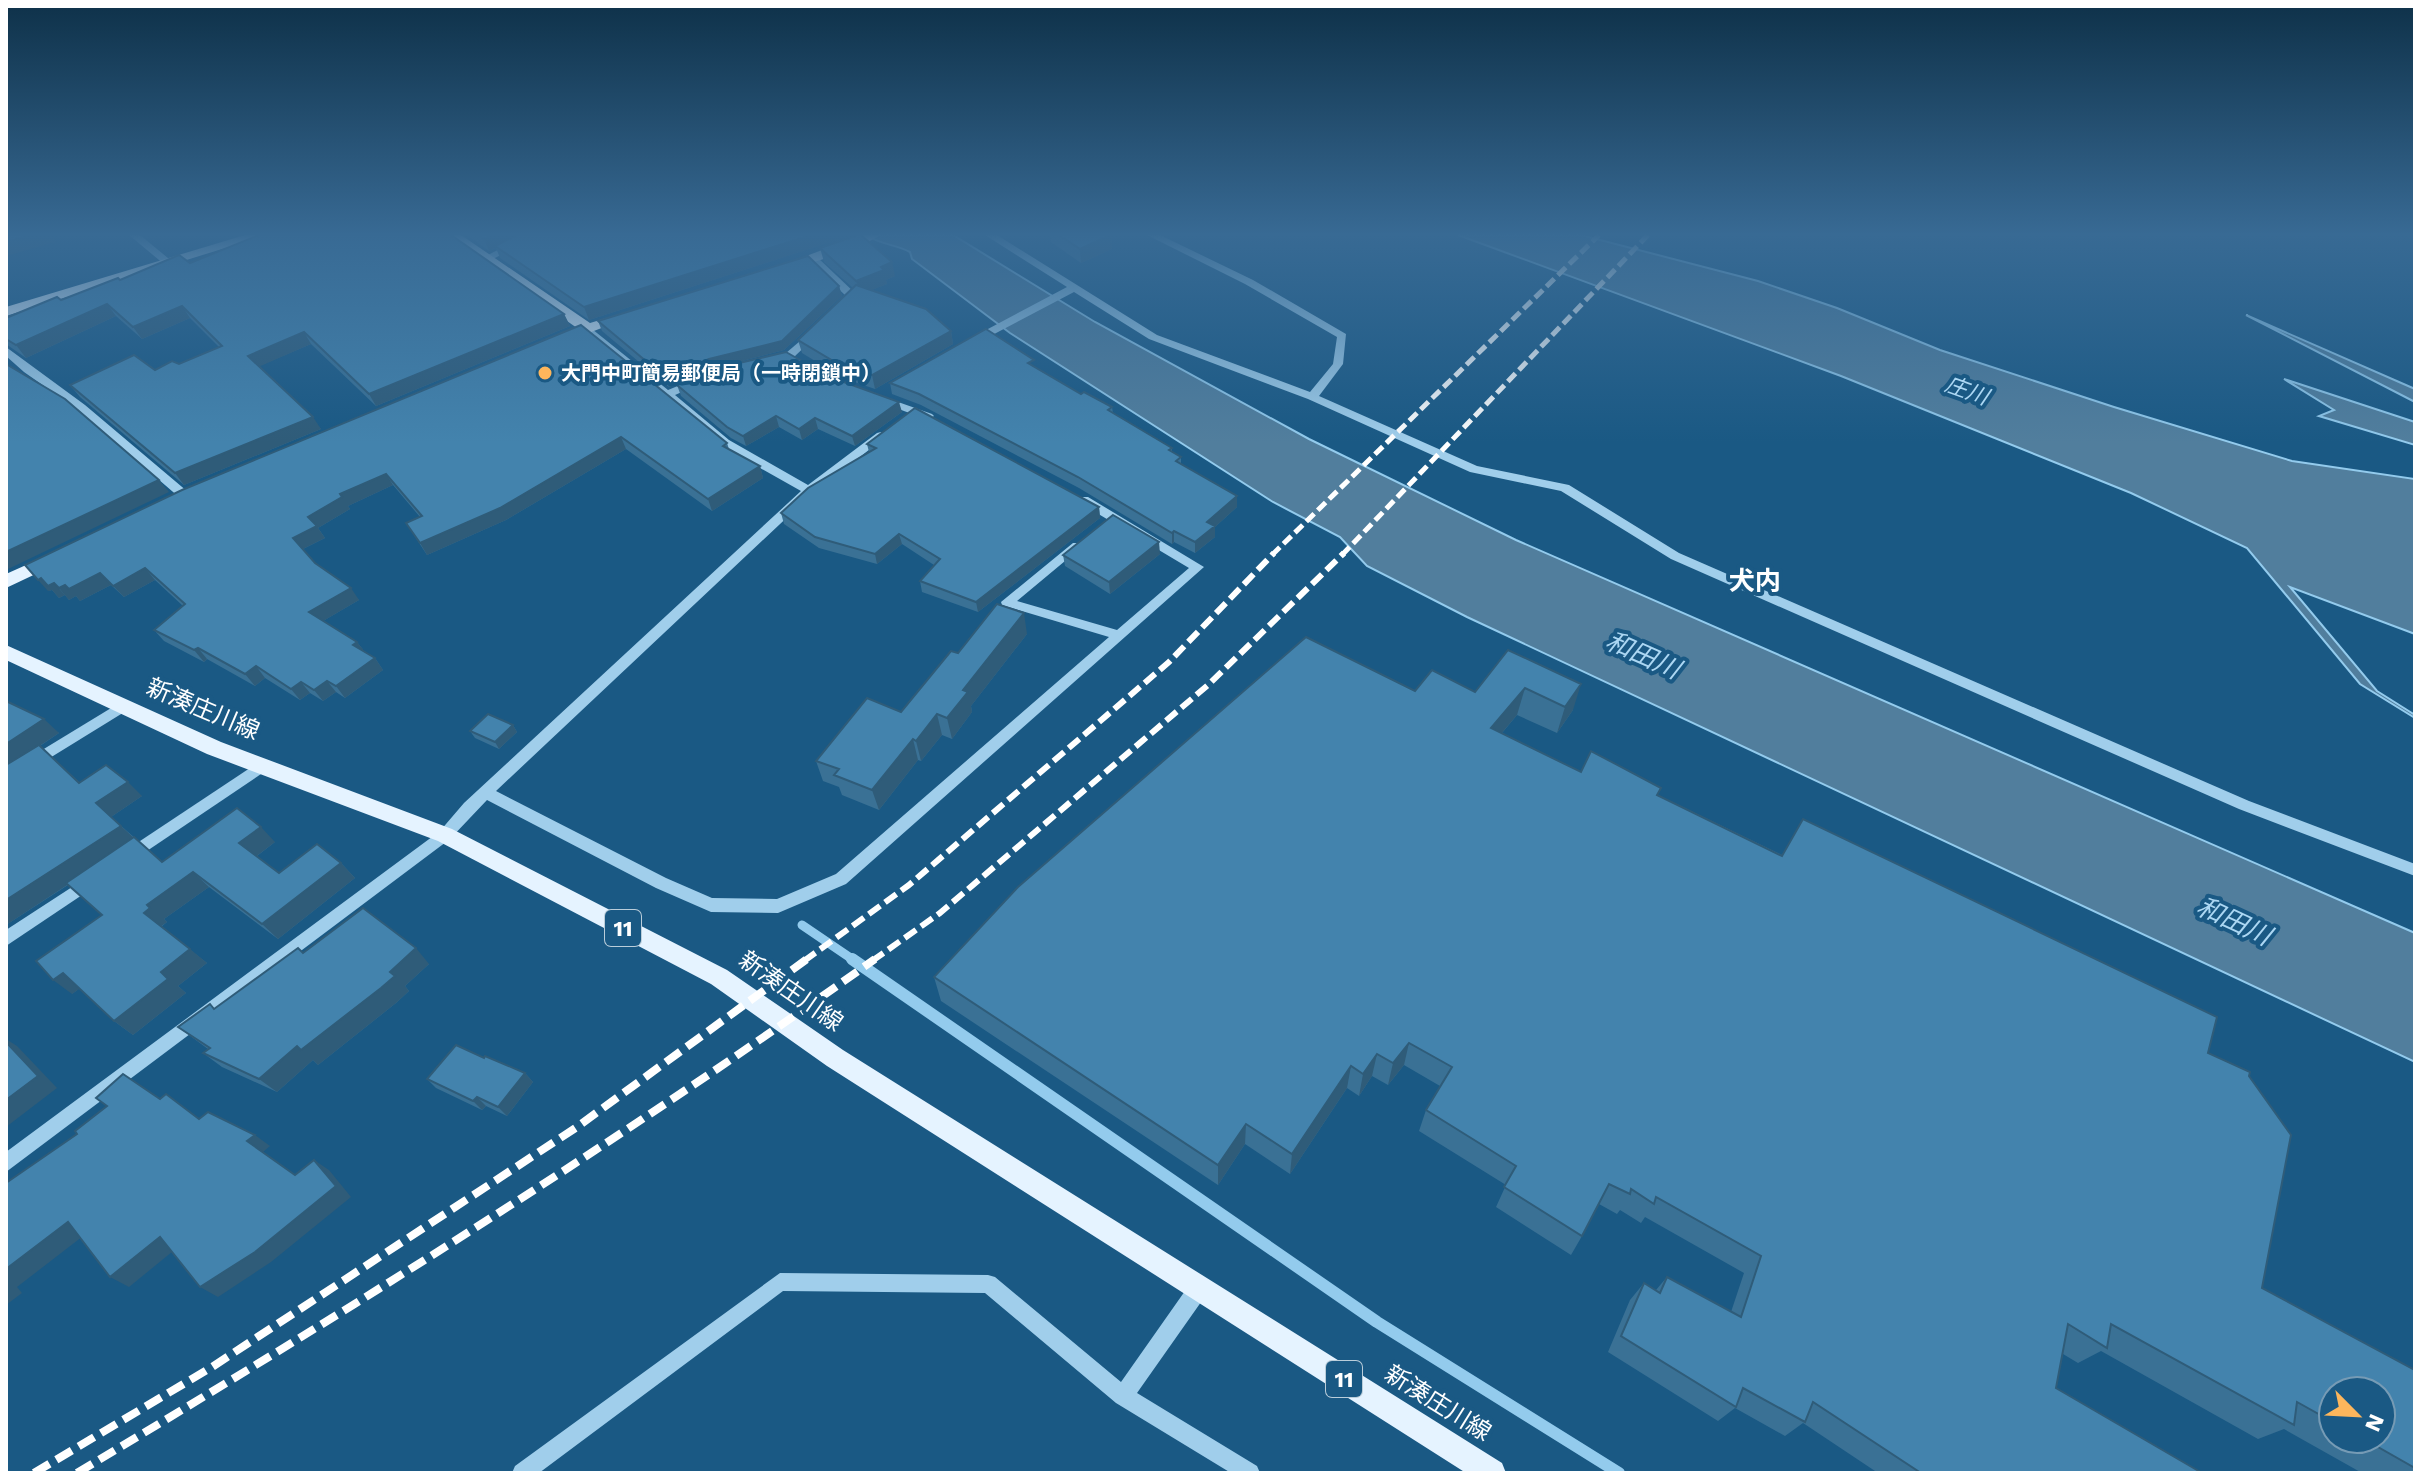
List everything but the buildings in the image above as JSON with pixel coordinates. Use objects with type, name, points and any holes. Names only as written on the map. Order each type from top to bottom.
[{"type":"main road","points":[[6,312],[33,304]]},
{"type":"main road","points":[[552,304],[587,328]]},
{"type":"main road","points":[[544,346],[632,314]]},
{"type":"main road","points":[[6,582],[74,548]]},
{"type":"main road","name":"新湊庄川線","points":[[6,652],[121,707],[262,766],[445,835],[719,977],[835,1058],[1492,1473]]},
{"type":"street","points":[[831,316],[844,304]]},
{"type":"street","points":[[969,343],[1042,304]]},
{"type":"street","points":[[1094,304],[1153,337],[1312,397],[1474,469],[1565,488],[1675,556],[2244,805],[2415,870]]},
{"type":"street","points":[[1287,304],[1342,336],[1338,364],[1312,397]]},
{"type":"street","points":[[775,359],[790,355],[821,326]]},
{"type":"street","points":[[587,328],[725,443],[809,490]]},
{"type":"street","points":[[6,350],[12,363],[81,407],[184,495]]},
{"type":"street","points":[[790,355],[802,362]]},
{"type":"street","points":[[668,394],[705,379]]},
{"type":"street","points":[[887,389],[874,397],[916,410],[942,424]]},
{"type":"street","points":[[904,419],[916,410]]},
{"type":"street","points":[[6,1163],[445,835],[485,792],[809,490],[892,427]]},
{"type":"street","points":[[485,792],[661,883],[711,905],[778,906],[841,879],[1198,567],[1074,494]]},
{"type":"street","points":[[1102,527],[1113,517]]},
{"type":"street","points":[[1090,536],[1007,602],[1120,636]]},
{"type":"street","points":[[6,779],[121,707]]},
{"type":"street","points":[[6,939],[262,766]]},
{"type":"street","points":[[522,1473],[780,1282],[988,1284],[1123,1396],[1250,1473]]},
{"type":"street","points":[[1123,1396],[1199,1288]]},
{"type":"water","name":"和田川","points":[[972,304],[1066,304],[1309,439],[1516,540],[2415,933],[2415,1062],[1467,617],[1367,566],[1340,537],[1273,502],[1010,333]]},
{"type":"water","name":"庄川","points":[[1645,304],[1825,304],[1940,350],[2292,461],[2415,479],[2415,634],[2290,587],[2377,691],[2415,715],[2415,718],[2360,684],[2247,548],[2131,493],[1841,376]]},
{"type":"water","points":[[2246,315],[2415,389],[2415,402]]},
{"type":"water","points":[[2284,379],[2415,422],[2415,445],[2319,416],[2334,410]]},
{"type":"waterway","points":[[802,925],[855,961]]},
{"type":"waterway","points":[[852,959],[1377,1322],[1619,1473]]},
{"type":"railway","points":[[1273,554],[1528,304]]},
{"type":"railway","points":[[1343,554],[1582,304]]},
{"type":"railway","points":[[804,961],[909,885],[1169,662],[1273,554]]},
{"type":"railway","points":[[872,961],[940,913],[1208,685],[1343,554]]},
{"type":"railway","points":[[34,1473],[212,1367],[577,1127],[807,959]]},
{"type":"railway","points":[[77,1473],[280,1350],[581,1160],[875,959]]},
{"type":"place","name":"大門中町簡易郵便局（一時閉鎖中）","points":[[545,373]]},
{"type":"district","name":"犬内","points":[[1755,581]]}]
